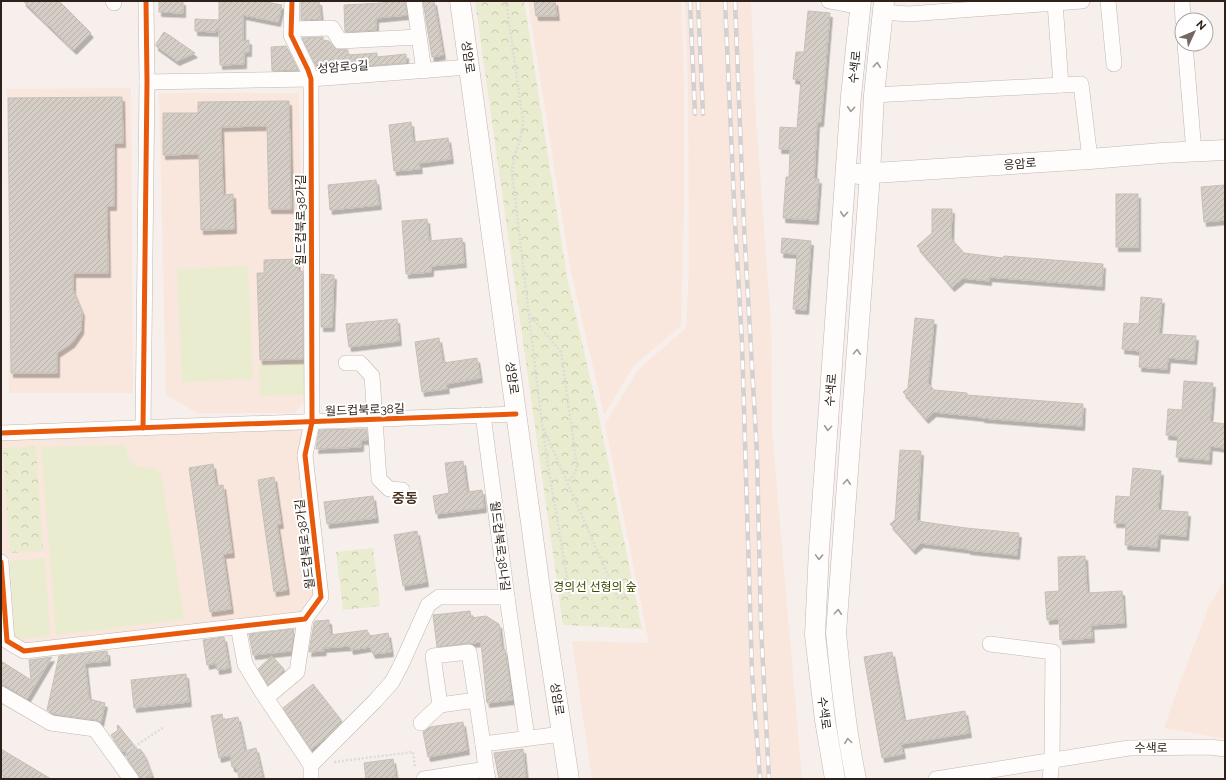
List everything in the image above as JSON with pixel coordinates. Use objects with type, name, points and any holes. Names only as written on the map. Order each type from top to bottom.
[{"type":"main road","name":"성암로","points":[[460,1],[541,596],[569,779]]},
{"type":"main road","name":"수색로","points":[[856,779],[849,747],[836,633],[870,174],[874,95],[880,34],[873,4]]},
{"type":"main road","name":"수색로","points":[[835,779],[824,720],[815,635],[819,550],[852,96],[873,4]]},
{"type":"main road","name":"응암로","points":[[846,175],[1225,150]]},
{"type":"street","points":[[143,428],[147,82],[146,1]]},
{"type":"street","points":[[292,1],[291,35],[311,79]]},
{"type":"street","points":[[414,1],[424,70]]},
{"type":"street","points":[[829,1],[873,4],[909,14],[1082,1]]},
{"type":"street","points":[[1108,1],[1114,64]]},
{"type":"street","points":[[1182,1],[1183,12]]},
{"type":"street","points":[[1055,3],[1061,85]]},
{"type":"street","points":[[292,29],[332,28],[340,41],[419,37]]},
{"type":"street","points":[[1186,52],[1194,152]]},
{"type":"street","name":"성암로9길","points":[[147,82],[311,79],[469,67]]},
{"type":"street","name":"월드컵북로38가길","points":[[266,698],[297,672],[305,619],[321,597],[305,455],[312,422],[311,79]]},
{"type":"street","name":"수색로","points":[[874,95],[1081,84],[1090,159]]},
{"type":"street","points":[[346,363],[360,363],[372,376],[379,479],[389,488],[402,490]]},
{"type":"street","name":"월드컵북로38길","points":[[1,433],[516,414]]},
{"type":"street","name":"월드컵북로38나길","points":[[311,772],[392,682],[428,605],[439,597],[506,597],[483,415]]},
{"type":"street","points":[[1,562],[7,641],[24,651],[305,619]]},
{"type":"street","points":[[506,597],[527,738]]},
{"type":"street","points":[[238,626],[245,664],[311,772]]},
{"type":"street","points":[[990,644],[1053,652],[1052,760],[1050,779]]},
{"type":"street","points":[[420,776],[487,774],[469,652],[433,656],[440,705]]},
{"type":"street","points":[[1,694],[50,723],[95,729],[131,779]]},
{"type":"street","points":[[421,723],[440,705],[476,700]]},
{"type":"street","points":[[483,744],[562,734]]},
{"type":"street","name":"수색로","points":[[936,779],[1129,748],[1210,747],[1225,749]]},
{"type":"path","points":[[506,1],[522,122],[520,140],[514,157],[512,172],[542,425],[570,596]]},
{"type":"path","points":[[529,314],[561,352],[577,467],[568,482]]},
{"type":"path","points":[[542,425],[618,598],[630,592]]},
{"type":"path","points":[[117,759],[164,727]]},
{"type":"path","points":[[342,761],[413,752],[420,776]]},
{"type":"shaded area","points":[[528,1],[681,1],[684,77],[684,199],[681,326],[634,365],[604,415],[570,267]]},
{"type":"shaded area","points":[[685,1],[751,1],[756,120],[771,322],[772,431],[802,779],[592,779],[572,641],[649,643],[605,424],[638,370],[686,328],[689,268],[688,86]]},
{"type":"shaded area","points":[[131,88],[133,393],[9,393],[7,89]]},
{"type":"shaded area","points":[[159,93],[299,93],[305,402],[294,413],[197,413],[166,395]]},
{"type":"shaded area","points":[[312,422],[305,455],[321,597],[305,619],[24,651],[7,641],[1,561],[1,433]]},
{"type":"shaded area","points":[[1225,581],[1225,739],[1164,728],[1209,606]]},
{"type":"green space","name":"경의선 선형의 숲","points":[[475,1],[524,1],[567,277],[599,417],[642,629],[563,625]]},
{"type":"green space","points":[[248,266],[253,379],[182,382],[177,269]]},
{"type":"green space","points":[[304,364],[305,395],[260,396],[259,365]]},
{"type":"green space","points":[[124,445],[130,461],[138,467],[152,468],[161,473],[184,619],[56,635],[41,447]]},
{"type":"green space","points":[[36,446],[43,551],[10,553],[3,448]]},
{"type":"green space","points":[[373,548],[380,606],[343,610],[336,552]]},
{"type":"green space","points":[[45,558],[50,636],[15,639],[10,561]]},
{"type":"building","points":[[23,1],[59,1],[91,33],[74,50]]},
{"type":"building","points":[[159,1],[183,1],[183,13],[159,12]]},
{"type":"building","points":[[219,1],[261,1],[282,5],[278,22],[243,15],[243,41],[249,40],[249,52],[244,52],[244,64],[220,65],[219,27],[216,32],[195,31],[195,19],[219,20]]},
{"type":"building","points":[[301,1],[319,1],[321,19],[301,20]]},
{"type":"building","points":[[390,1],[405,1],[407,15],[376,18],[376,30],[345,32],[344,5],[382,3]]},
{"type":"building","points":[[423,1],[434,1],[443,55],[432,57]]},
{"type":"building","points":[[534,1],[555,1],[557,16],[536,16]]},
{"type":"building","points":[[808,11],[830,13],[821,122],[817,122],[814,179],[819,179],[816,220],[783,218],[786,177],[789,177],[790,149],[779,149],[780,127],[797,128],[801,80],[793,79],[796,52],[804,52]]},
{"type":"building","points":[[164,32],[195,53],[177,61],[156,46]]},
{"type":"building","points":[[323,37],[323,40],[329,41],[336,49],[348,50],[348,55],[377,53],[377,57],[406,54],[406,63],[324,69],[324,65],[315,64],[302,38]]},
{"type":"building","points":[[286,46],[298,70],[272,71],[271,47]]},
{"type":"building","points":[[122,97],[123,143],[114,143],[114,206],[107,206],[108,273],[73,273],[73,290],[82,312],[81,330],[72,343],[57,353],[57,373],[11,373],[8,98]]},
{"type":"building","points":[[289,101],[291,209],[269,209],[267,126],[221,127],[223,195],[233,194],[234,229],[201,230],[199,154],[163,155],[163,113],[198,113],[198,102]]},
{"type":"building","points":[[411,122],[413,142],[448,138],[451,159],[419,163],[420,169],[394,171],[389,125]]},
{"type":"building","points":[[376,180],[379,205],[330,210],[328,185]]},
{"type":"building","points":[[1225,185],[1225,220],[1204,222],[1201,187]]},
{"type":"building","points":[[1116,194],[1138,194],[1138,247],[1116,247]]},
{"type":"building","points":[[932,209],[952,209],[951,238],[964,253],[1003,258],[1004,256],[1103,264],[1102,286],[989,277],[989,281],[963,278],[952,287],[917,246],[932,233]]},
{"type":"building","points":[[427,219],[429,241],[462,238],[464,263],[431,266],[431,272],[406,274],[402,221]]},
{"type":"building","points":[[782,238],[811,241],[806,310],[793,309],[797,254],[781,253]]},
{"type":"building","points":[[297,259],[298,272],[303,271],[303,359],[260,360],[257,273],[264,273],[264,260]]},
{"type":"building","points":[[321,274],[334,275],[332,327],[321,327]]},
{"type":"building","points":[[1141,297],[1162,299],[1159,334],[1196,336],[1194,360],[1168,358],[1167,369],[1139,367],[1140,351],[1122,349],[1124,323],[1139,324]]},
{"type":"building","points":[[915,318],[934,320],[928,383],[934,390],[967,393],[967,395],[1083,404],[1082,426],[982,418],[934,412],[926,419],[903,392],[908,388]]},
{"type":"building","points":[[397,319],[399,341],[349,347],[346,324]]},
{"type":"building","points":[[439,338],[443,363],[477,358],[480,378],[446,384],[447,389],[422,392],[415,342]]},
{"type":"building","points":[[1184,381],[1213,383],[1210,422],[1225,424],[1225,448],[1210,446],[1209,460],[1176,457],[1178,436],[1166,435],[1168,409],[1182,410]]},
{"type":"building","points":[[367,429],[367,440],[361,440],[361,447],[316,449],[319,430]]},
{"type":"building","points":[[900,450],[921,451],[917,521],[966,528],[1019,533],[1017,555],[921,543],[913,550],[890,524],[895,520]]},
{"type":"building","points":[[463,461],[467,492],[482,490],[484,508],[436,514],[433,496],[449,493],[445,463]]},
{"type":"building","points":[[213,464],[216,486],[223,485],[232,553],[223,554],[231,609],[210,612],[189,468]]},
{"type":"building","points":[[1133,468],[1161,471],[1158,510],[1188,512],[1186,536],[1158,534],[1157,547],[1125,545],[1126,523],[1114,523],[1116,496],[1130,497]]},
{"type":"building","points":[[274,477],[281,524],[277,524],[287,590],[274,592],[258,480]]},
{"type":"building","points":[[373,496],[376,518],[327,524],[324,502]]},
{"type":"building","points":[[417,531],[426,582],[403,586],[394,535]]},
{"type":"building","points":[[1085,556],[1087,593],[1122,591],[1124,623],[1091,625],[1092,638],[1060,640],[1059,619],[1047,620],[1045,592],[1059,591],[1058,557]]},
{"type":"building","points":[[470,611],[471,618],[486,616],[499,624],[502,650],[505,649],[512,700],[487,703],[481,642],[437,647],[433,615]]},
{"type":"building","points":[[329,620],[330,635],[367,630],[370,636],[388,633],[391,652],[373,654],[370,647],[351,650],[350,646],[323,648],[324,651],[309,652],[315,621]]},
{"type":"building","points":[[294,629],[291,651],[253,655],[249,634]]},
{"type":"building","points":[[224,637],[229,668],[217,670],[216,663],[207,665],[203,640]]},
{"type":"building","points":[[107,651],[108,661],[85,663],[89,699],[105,703],[101,722],[54,714],[47,710],[59,656]]},
{"type":"building","points":[[892,652],[904,721],[965,711],[969,733],[901,744],[903,754],[882,758],[864,657]]},
{"type":"building","points":[[272,656],[284,669],[284,671],[268,685],[258,669]]},
{"type":"building","points":[[52,657],[27,699],[6,686],[1,685],[1,661],[31,680],[29,660]]},
{"type":"building","points":[[186,674],[189,702],[134,708],[131,680]]},
{"type":"building","points":[[313,684],[342,721],[329,735],[311,749],[283,708]]},
{"type":"building","points":[[222,714],[223,720],[238,717],[245,751],[256,748],[263,779],[239,779],[237,768],[232,767],[230,755],[219,758],[211,716]]},
{"type":"building","points":[[463,722],[467,750],[428,757],[423,732],[430,727]]},
{"type":"building","points":[[118,725],[138,750],[140,749],[144,754],[152,776],[140,779],[128,760],[125,751],[122,751],[111,735],[118,730]]},
{"type":"building","points":[[1,749],[51,779],[9,779],[1,774]]},
{"type":"building","points":[[523,749],[526,779],[499,779],[494,753]]},
{"type":"building","points":[[393,759],[396,779],[366,779],[364,763]]},
{"type":"railway","points":[[690,1],[695,114]]},
{"type":"railway","points":[[698,1],[703,114]]},
{"type":"railway","points":[[725,1],[742,343],[752,673],[760,779]]},
{"type":"railway","points":[[735,1],[744,226],[757,454],[761,627],[769,779]]},
{"type":"cycle path","points":[[143,428],[147,82],[146,1]]},
{"type":"cycle path","points":[[1,562],[7,641],[24,651],[305,619],[321,597],[305,455],[312,422],[311,79],[291,35],[292,1]]},
{"type":"cycle path","points":[[1,433],[516,414]]},
{"type":"district","name":"중동","points":[[405,498]]}]
